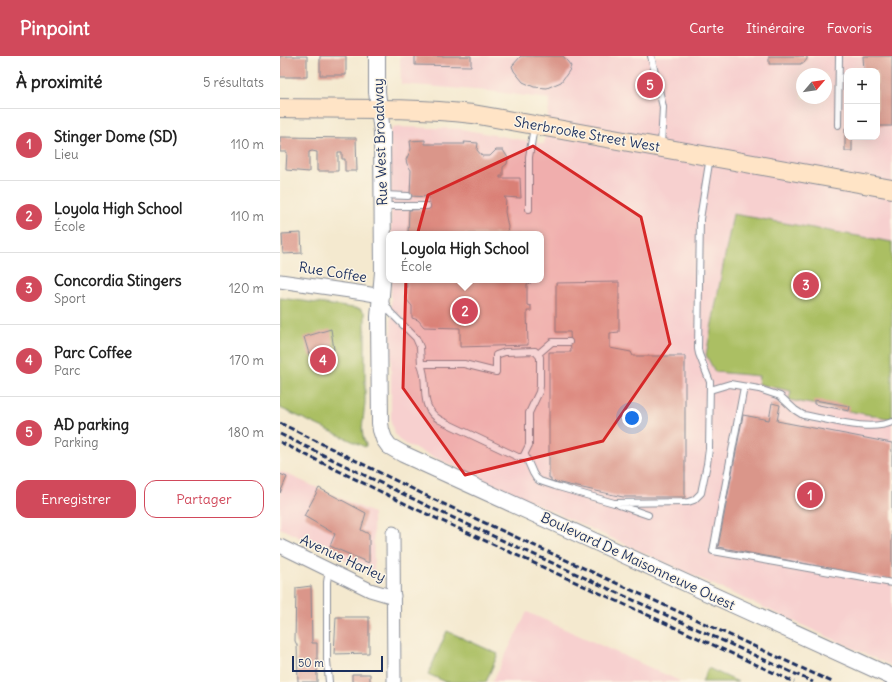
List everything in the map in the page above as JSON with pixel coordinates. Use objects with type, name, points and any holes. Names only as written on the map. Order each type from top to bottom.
[{"type":"main road","name":"Sherbrooke Street West","points":[[280,108],[379,109],[461,113],[534,124],[892,189]]},
{"type":"street","name":"Rue West Broadway","points":[[377,56],[377,92],[382,127],[383,272],[379,317],[379,411],[380,430],[386,442]]},
{"type":"street","name":"Rue Coffee","points":[[280,281],[381,296]]},
{"type":"street","name":"Boulevard De Maisonneuve Ouest","points":[[386,442],[403,454],[892,676]]},
{"type":"street","points":[[393,533],[394,682]]},
{"type":"street","name":"Avenue Harley","points":[[280,546],[370,590],[394,596]]},
{"type":"lane","points":[[651,56],[663,107],[661,147]]},
{"type":"lane","points":[[838,125],[839,56]]},
{"type":"lane","points":[[529,209],[529,157],[534,124]]},
{"type":"lane","points":[[614,503],[688,502],[694,500],[701,493],[708,464],[710,382],[699,354],[700,219],[710,156]]},
{"type":"lane","points":[[382,201],[408,196]]},
{"type":"lane","points":[[382,201],[427,206]]},
{"type":"lane","points":[[381,296],[390,312],[416,338],[420,347],[421,364],[424,371],[426,405],[431,414],[440,420],[518,457],[523,457],[525,455]]},
{"type":"lane","points":[[538,354],[552,342],[569,342]]},
{"type":"lane","points":[[421,364],[464,364],[496,372],[496,355],[499,353],[535,351],[540,357],[540,386],[539,392],[529,413],[529,445],[525,455],[536,478],[540,481],[555,486],[614,503],[648,515]]},
{"type":"lane","points":[[710,390],[726,385],[760,389],[780,396],[795,410],[803,415],[869,426],[882,426],[892,422]]},
{"type":"lane","points":[[744,387],[713,551],[892,583]]},
{"type":"lane","points":[[329,570],[327,582],[327,661],[329,682]]},
{"type":"highlighted area","points":[[533,146],[641,217],[670,344],[603,441],[465,475],[403,388],[406,276],[428,195]]},
{"type":"shaded area","points":[[400,56],[892,56],[892,666],[405,444],[399,440],[394,433],[391,422],[391,283],[544,283],[544,231],[391,231],[390,132],[393,128],[399,127],[461,129],[544,144],[550,99],[488,91],[401,84]]},
{"type":"shaded area","points":[[280,471],[373,513],[374,574],[280,528]]},
{"type":"shaded area","points":[[527,612],[682,682],[492,682]]},
{"type":"green space","points":[[733,214],[892,242],[892,419],[789,400],[791,391],[758,384],[759,376],[715,372],[706,355]]},
{"type":"green space","points":[[280,298],[361,309],[365,313],[365,403],[362,429],[366,445],[365,447],[280,408]]},
{"type":"green space","points":[[447,631],[498,654],[486,682],[446,682],[428,674]]},
{"type":"green space","points":[[708,668],[738,682],[702,682]]},
{"type":"building","points":[[280,56],[307,56],[307,77],[280,77]]},
{"type":"building","points":[[320,56],[346,56],[346,75],[320,75]]},
{"type":"building","points":[[415,56],[471,56],[471,66],[415,65]]},
{"type":"building","points":[[521,56],[563,56],[571,66],[561,82],[547,88],[534,87],[523,82],[514,71],[512,66]]},
{"type":"building","points":[[769,56],[807,56],[807,59],[801,64],[769,64]]},
{"type":"building","points":[[863,56],[892,56],[892,126],[880,126],[880,68],[864,68]]},
{"type":"building","points":[[280,137],[356,138],[357,171],[345,171],[345,159],[342,159],[342,152],[338,152],[338,171],[317,171],[317,152],[312,151],[309,152],[309,172],[286,170],[287,152],[280,152]]},
{"type":"building","points":[[425,140],[425,144],[465,144],[464,142],[478,143],[477,150],[482,156],[490,156],[496,150],[503,150],[508,158],[507,164],[503,167],[503,176],[500,176],[500,178],[520,178],[521,198],[504,197],[506,199],[505,212],[507,231],[408,231],[409,210],[429,209],[429,197],[410,196],[411,170],[406,160],[411,149],[410,141]]},
{"type":"building","points":[[845,140],[852,140],[852,151],[845,151]]},
{"type":"building","points":[[301,233],[302,253],[283,254],[282,234]]},
{"type":"building","points":[[619,282],[619,332],[610,333],[610,348],[631,352],[633,356],[685,356],[685,497],[623,497],[551,481],[551,478],[549,478],[549,352],[571,352],[570,332],[556,332],[556,283]]},
{"type":"building","points":[[407,283],[531,283],[527,284],[527,305],[531,306],[531,311],[527,311],[528,345],[460,347],[460,328],[424,327],[418,320],[412,318],[412,306],[406,299]]},
{"type":"building","points":[[331,329],[334,350],[310,357],[304,337]]},
{"type":"building","points":[[814,400],[850,406],[849,411],[814,404]]},
{"type":"building","points":[[772,403],[780,405],[777,421],[892,443],[892,580],[718,547],[743,415],[769,420]]},
{"type":"building","points":[[280,474],[287,477],[280,493]]},
{"type":"building","points":[[319,488],[366,513],[361,530],[369,534],[369,563],[330,546],[335,534],[304,516]]},
{"type":"building","points":[[311,586],[312,643],[317,643],[317,682],[298,682],[297,645],[295,641],[296,588]]},
{"type":"building","points":[[336,617],[369,617],[369,653],[334,654]]},
{"type":"building","points":[[352,674],[370,674],[370,682],[352,682]]},
{"type":"railway","points":[[280,423],[437,501],[832,682]]},
{"type":"railway","points":[[280,434],[434,509],[813,682]]},
{"type":"railway","points":[[280,442],[418,510],[794,682]]},
{"type":"place","name":"AD parking","points":[[650,85]]},
{"type":"place","name":"Concordia Stingers","points":[[806,285]]},
{"type":"place","name":"Loyola High School","points":[[465,311]]},
{"type":"place","name":"Parc Coffee","points":[[323,360]]},
{"type":"place","name":"Stinger Dome (SD)","points":[[810,495]]}]
